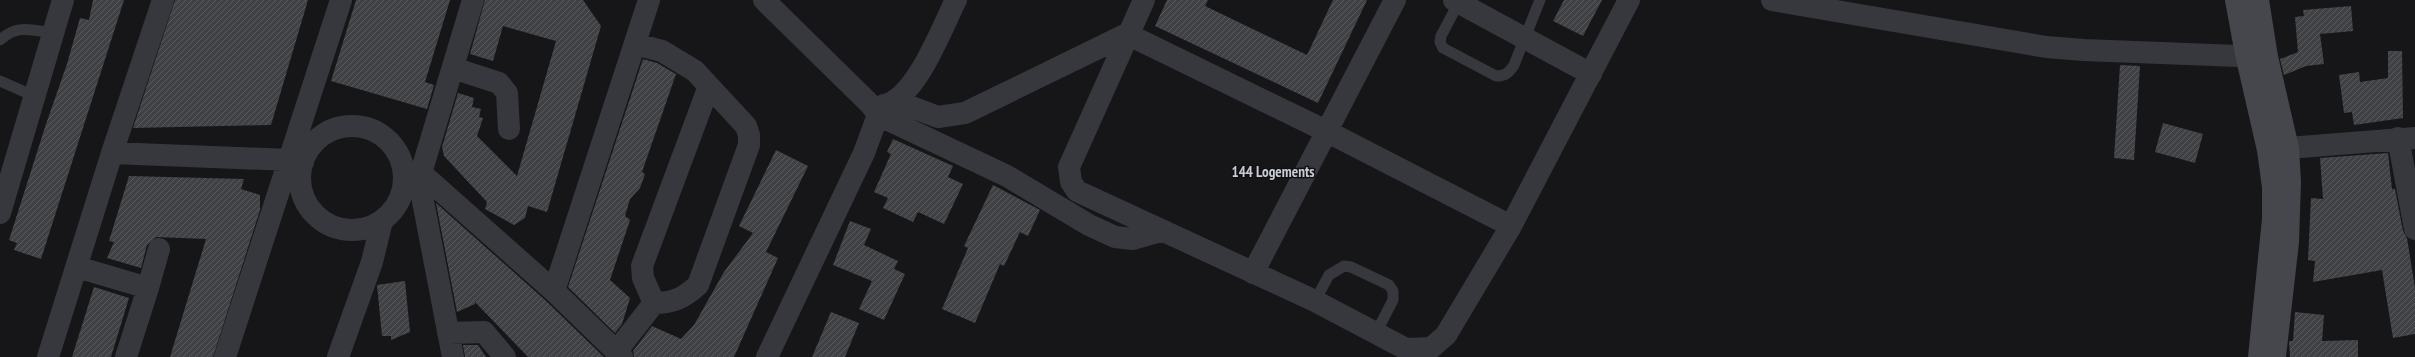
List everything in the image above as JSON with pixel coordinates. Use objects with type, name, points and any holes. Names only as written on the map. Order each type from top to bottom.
[{"type":"main road","points":[[2236,0],[2246,54],[2268,150],[2273,187],[2273,225],[2259,357]]},
{"type":"main road","points":[[2258,0],[2267,57],[2288,148],[2290,220],[2275,357]]},
{"type":"street","points":[[0,213],[62,0]]},
{"type":"street","points":[[48,357],[112,153],[163,0]]},
{"type":"street","points":[[225,357],[297,161],[341,0]]},
{"type":"street","points":[[297,161],[300,184],[305,201],[315,216],[330,226],[347,230],[365,228],[382,221],[394,208],[412,174],[453,68],[473,0]]},
{"type":"street","points":[[554,291],[649,0]]},
{"type":"street","points":[[764,0],[874,110],[1007,176],[1089,225],[1115,237],[1133,239],[1161,231]]},
{"type":"street","points":[[874,110],[896,101],[907,92],[919,74],[956,0]]},
{"type":"street","points":[[1144,0],[1127,34],[1069,167],[1071,182],[1077,191],[1088,198],[1315,301],[1406,350],[1431,348],[1446,335],[1511,226],[1629,0]]},
{"type":"street","points":[[1253,273],[1395,0]]},
{"type":"street","points":[[1772,0],[2046,46],[2126,52],[2246,54],[2267,57]]},
{"type":"street","points":[[1458,1],[1591,74]]},
{"type":"street","points":[[896,101],[938,117],[965,113],[1127,34]]},
{"type":"street","points":[[1127,34],[1326,131],[1511,226]]},
{"type":"street","points":[[635,44],[662,51],[695,71],[746,126],[749,145],[698,285],[685,297],[669,303],[654,303]]},
{"type":"street","points":[[453,68],[499,83],[507,94],[509,130]]},
{"type":"street","points":[[654,303],[643,278],[642,266],[709,86]]},
{"type":"street","points":[[767,357],[864,153],[874,110]]},
{"type":"street","points":[[112,153],[297,161],[318,138],[332,129],[348,126],[365,127],[380,134],[392,145],[400,159],[412,174],[554,291],[619,354],[654,303]]},
{"type":"street","points":[[2288,148],[2407,138],[2415,230]]},
{"type":"street","points":[[412,174],[422,196],[453,357]]},
{"type":"street","points":[[338,357],[372,262],[382,221]]},
{"type":"street","points":[[126,357],[159,249]]},
{"type":"street","points":[[77,267],[148,288]]},
{"type":"street","points":[[448,333],[484,332],[505,357]]},
{"type":"lane","points":[[1458,1],[1441,36],[1440,42],[1443,48],[1450,54],[1496,76],[1503,76],[1509,72],[1514,65],[1540,0]]},
{"type":"lane","points":[[0,40],[9,31],[21,28],[53,33]]},
{"type":"lane","points":[[0,81],[34,96]]},
{"type":"lane","points":[[1315,301],[1330,275],[1344,266],[1351,267],[1389,285],[1393,291],[1393,300],[1376,333]]},
{"type":"building","points":[[93,0],[124,0],[41,259],[14,250],[17,243],[9,240],[67,64],[80,18],[89,20]]},
{"type":"building","points":[[175,0],[308,0],[271,125],[133,128]]},
{"type":"building","points":[[356,0],[450,0],[425,82],[434,85],[427,109],[331,81]]},
{"type":"building","points":[[485,0],[583,0],[601,26],[547,212],[528,206],[525,218],[514,225],[485,209],[487,202],[444,156],[442,147],[458,93],[474,98],[472,107],[481,109],[479,117],[483,118],[477,136],[517,176],[556,41],[503,26],[493,61],[470,54]]},
{"type":"building","points":[[1167,0],[1208,0],[1205,6],[1307,55],[1333,0],[1367,0],[1318,103],[1155,26]]},
{"type":"building","points":[[1564,0],[1602,0],[1583,36],[1553,21]]},
{"type":"building","points":[[2351,6],[2353,31],[2320,34],[2324,64],[2306,66],[2284,75],[2280,59],[2298,52],[2295,17],[2304,16],[2303,10]]},
{"type":"building","points":[[2388,51],[2402,51],[2403,118],[2354,125],[2352,112],[2344,113],[2339,75],[2359,72],[2360,82],[2388,78]]},
{"type":"building","points":[[643,59],[657,63],[676,74],[642,172],[645,174],[640,188],[630,199],[625,216],[630,220],[610,280],[630,298],[622,324],[615,333],[568,287]]},
{"type":"building","points":[[2120,65],[2140,66],[2134,160],[2114,158]]},
{"type":"building","points":[[2163,123],[2203,134],[2195,163],[2155,152]]},
{"type":"building","points":[[893,139],[953,166],[948,177],[963,184],[944,224],[918,212],[913,222],[883,208],[888,198],[874,192],[891,154],[887,152]]},
{"type":"building","points":[[776,150],[808,166],[766,252],[778,258],[734,357],[634,357],[633,351],[652,326],[681,339],[694,325],[724,272],[753,233],[739,226]]},
{"type":"building","points":[[2388,153],[2392,189],[2395,189],[2403,231],[2407,238],[2415,288],[2415,334],[2393,338],[2382,270],[2313,282],[2315,261],[2308,260],[2311,198],[2323,199],[2320,158]]},
{"type":"building","points":[[129,176],[244,179],[241,189],[260,195],[260,210],[213,357],[170,357],[206,239],[156,237],[147,245],[141,268],[107,258],[114,242],[109,241]]},
{"type":"building","points":[[993,185],[1040,210],[1028,236],[1020,232],[1004,266],[1000,264],[975,323],[942,309],[968,248],[964,246]]},
{"type":"building","points":[[436,203],[545,300],[604,357],[528,357],[475,302],[475,304],[457,312]]},
{"type":"building","points":[[850,221],[871,229],[864,245],[898,261],[894,269],[905,274],[884,320],[859,309],[872,281],[833,265]]},
{"type":"building","points":[[405,281],[410,332],[391,340],[391,336],[382,336],[377,285]]},
{"type":"building","points":[[94,287],[129,298],[111,357],[72,357]]},
{"type":"building","points":[[831,312],[859,323],[845,357],[812,357]]},
{"type":"building","points":[[2295,312],[2324,315],[2322,341],[2358,340],[2358,357],[2290,357],[2289,341],[2293,341]]},
{"type":"building","points":[[463,345],[478,345],[486,357],[465,357]]},
{"type":"district","name":"144 Logements","points":[[1273,172]]}]
